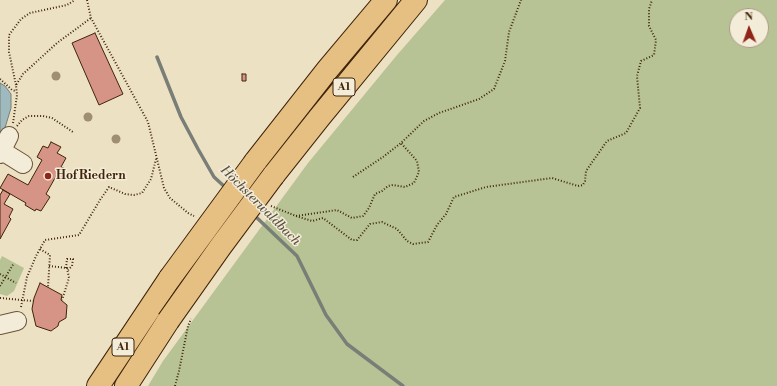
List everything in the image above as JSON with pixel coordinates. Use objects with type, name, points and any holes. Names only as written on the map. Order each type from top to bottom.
[{"type":"highway","name":"A1","points":[[98,386],[149,308],[254,162],[386,0]]},
{"type":"highway","name":"A1","points":[[126,386],[168,321],[273,176],[416,0]]},
{"type":"lane","points":[[4,147],[23,164]]},
{"type":"lane","points":[[0,326],[17,321]]},
{"type":"path","points":[[4,147],[14,116],[17,91],[9,52],[9,36],[21,19],[30,14],[67,4],[75,0]]},
{"type":"path","points":[[87,0],[91,18],[148,122],[164,188],[170,198],[188,213],[199,219]]},
{"type":"path","points":[[353,177],[401,143],[424,121],[438,113],[479,100],[494,89],[505,60],[510,32],[521,0]]},
{"type":"path","points":[[270,206],[312,221],[323,218],[352,240],[357,240],[370,224],[382,222],[397,229],[407,241],[413,244],[428,242],[437,225],[446,214],[454,197],[486,187],[552,178],[578,186],[583,185],[586,171],[607,141],[626,132],[640,108],[637,76],[641,61],[654,55],[656,40],[649,26],[648,9],[652,0]]},
{"type":"path","points":[[16,85],[23,74],[58,43],[91,18]]},
{"type":"path","points":[[0,78],[12,90],[17,91]]},
{"type":"path","points":[[4,147],[22,120],[29,116],[43,116],[52,118],[73,132]]},
{"type":"path","points":[[296,216],[337,210],[352,218],[363,216],[369,208],[375,194],[388,186],[393,185],[405,187],[414,183],[419,172],[417,161],[401,143]]},
{"type":"path","points":[[22,301],[27,277],[45,240],[79,235],[109,187],[125,194],[134,195],[142,193],[151,179],[157,158]]},
{"type":"path","points":[[40,249],[50,255],[48,287]]},
{"type":"path","points":[[49,266],[67,269],[72,266],[73,259],[67,259],[67,269],[69,278],[62,300]]},
{"type":"path","points":[[0,286],[14,263]]},
{"type":"path","points":[[0,274],[16,283]]},
{"type":"path","points":[[0,298],[33,301]]},
{"type":"green space","points":[[445,0],[777,0],[777,386],[148,386],[163,361],[308,163],[397,55]]},
{"type":"green space","points":[[2,256],[24,268],[14,291],[7,296],[0,294],[0,260]]},
{"type":"water","points":[[0,83],[5,86],[11,94],[11,108],[1,141],[0,141]]},
{"type":"building","points":[[95,33],[123,94],[99,105],[72,43]]},
{"type":"building","points":[[242,74],[246,74],[246,81],[242,81]]},
{"type":"building","name":"Hof Riedern","points":[[51,142],[61,147],[57,153],[66,158],[61,167],[66,169],[60,180],[55,178],[46,194],[50,197],[41,211],[36,209],[35,211],[25,205],[26,203],[0,188],[8,174],[28,185],[42,160],[37,157],[43,146],[48,148]]},
{"type":"building","points":[[3,190],[10,194],[4,204],[13,209],[9,217],[11,219],[0,239],[0,195]]},
{"type":"building","points":[[40,283],[62,295],[61,300],[67,305],[66,318],[59,322],[58,326],[51,331],[36,326],[32,309],[34,298]]},
{"type":"waterway","name":"Höchsterwaldbach","points":[[157,57],[181,117],[214,177],[226,188]]},
{"type":"waterway","name":"Höchsterwaldbach","points":[[254,215],[297,256],[326,315],[347,344],[403,386]]},
{"type":"place","name":"Hof Riedern","points":[[48,176]]}]
